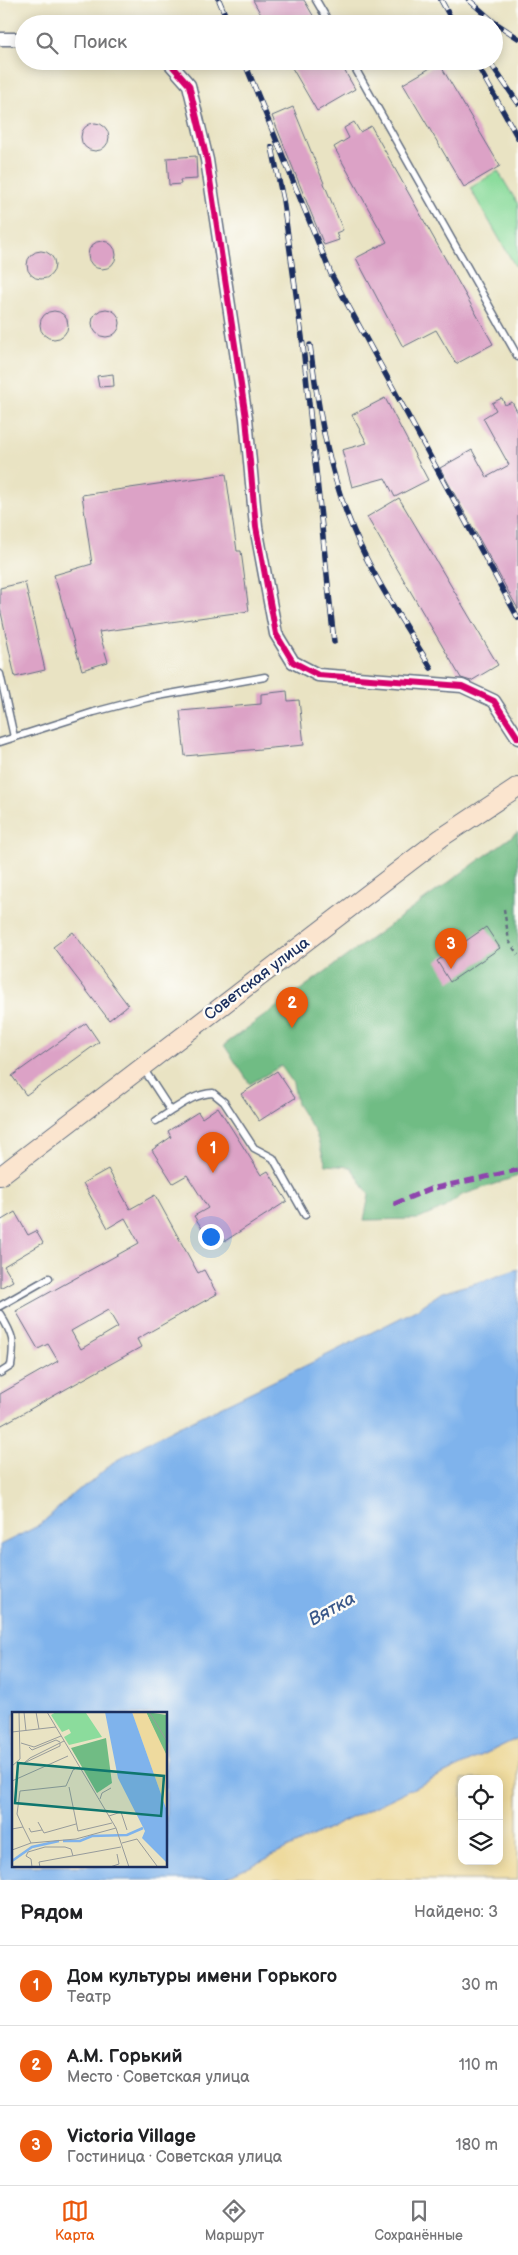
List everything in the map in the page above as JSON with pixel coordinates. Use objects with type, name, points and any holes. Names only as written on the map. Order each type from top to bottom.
[{"type":"main road","name":"Советская улица","points":[[0,1176],[441,838],[518,787]]},
{"type":"street","points":[[0,38],[15,39]]},
{"type":"street","points":[[176,70],[189,85],[206,160],[246,418],[256,527],[276,634],[293,662],[318,675],[462,686],[494,701],[518,738]]},
{"type":"lane","points":[[316,0],[325,15]]},
{"type":"lane","points":[[356,70],[518,357]]},
{"type":"lane","points":[[0,674],[14,737]]},
{"type":"lane","points":[[0,742],[94,712],[147,698],[265,676]]},
{"type":"lane","points":[[142,1067],[171,1111]]},
{"type":"lane","points":[[156,1121],[192,1097],[213,1093],[224,1102],[254,1148],[273,1158],[305,1215]]},
{"type":"lane","points":[[0,1306],[49,1278]]},
{"type":"lane","points":[[0,1314],[12,1334],[14,1346],[12,1366],[0,1373]]},
{"type":"path","points":[[504,909],[505,930],[508,941],[518,955]]},
{"type":"green space","points":[[498,171],[518,204],[518,271],[470,188]]},
{"type":"green space","points":[[518,832],[518,1176],[462,1195],[444,1208],[419,1219],[364,1220],[369,1195],[351,1167],[326,1165],[316,1134],[297,1104],[293,1083],[281,1066],[250,1084],[224,1045]]},
{"type":"sand","points":[[518,1738],[518,1880],[222,1880]]},
{"type":"water","name":"Вятка","points":[[518,1269],[518,1738],[222,1880],[0,1880],[0,1545],[40,1525],[75,1492],[90,1483],[112,1463],[154,1439],[416,1310],[442,1292]]},
{"type":"building","points":[[253,0],[304,0],[313,15],[261,15]]},
{"type":"building","points":[[293,70],[344,70],[355,89],[317,111]]},
{"type":"building","points":[[427,70],[443,70],[500,166],[464,187],[403,84]]},
{"type":"building","points":[[293,107],[343,230],[336,233],[339,240],[324,245],[272,116]]},
{"type":"building","points":[[354,122],[360,132],[371,126],[493,344],[456,364],[436,330],[403,347],[356,258],[387,242],[334,147],[349,138],[344,128]]},
{"type":"building","points":[[95,123],[105,127],[109,137],[105,147],[95,151],[85,147],[81,137],[85,127]]},
{"type":"building","points":[[196,156],[197,179],[180,180],[181,184],[169,185],[167,158]]},
{"type":"building","points":[[102,241],[112,245],[116,255],[112,265],[102,269],[92,265],[88,255],[92,245]]},
{"type":"building","points":[[41,251],[51,255],[55,265],[51,275],[41,279],[31,275],[27,265],[31,255]]},
{"type":"building","points":[[106,309],[116,313],[120,323],[116,333],[106,337],[96,333],[92,323],[96,313]]},
{"type":"building","points":[[54,311],[64,315],[68,325],[64,335],[54,339],[44,335],[40,325],[44,315]]},
{"type":"building","points":[[113,374],[114,386],[99,387],[97,376]]},
{"type":"building","points":[[385,398],[428,480],[395,497],[385,478],[352,487],[342,450],[367,443],[352,415]]},
{"type":"building","points":[[502,398],[505,405],[512,402],[518,413],[518,609],[440,468],[472,450],[487,477],[509,465],[483,418],[496,410],[492,403]]},
{"type":"building","points":[[226,474],[237,551],[241,551],[249,611],[99,632],[108,662],[82,670],[54,575],[92,564],[82,495]]},
{"type":"building","points":[[399,498],[498,665],[471,681],[461,678],[367,517]]},
{"type":"building","points":[[25,582],[45,670],[15,677],[0,608],[0,588]]},
{"type":"building","points":[[287,691],[288,701],[299,700],[304,745],[185,756],[180,711],[261,704],[261,694]]},
{"type":"building","points":[[486,927],[500,948],[450,982],[437,961]]},
{"type":"building","points":[[73,932],[128,1005],[109,1020],[53,947]]},
{"type":"building","points":[[86,1023],[99,1042],[26,1095],[12,1076]]},
{"type":"building","points":[[277,1071],[295,1098],[259,1121],[241,1094]]},
{"type":"building","points":[[218,1107],[261,1175],[268,1171],[287,1201],[225,1241],[220,1234],[210,1241],[194,1216],[208,1208],[187,1175],[173,1183],[152,1150],[171,1137],[168,1131],[198,1112],[202,1118]]},
{"type":"building","points":[[108,1169],[130,1209],[155,1195],[198,1273],[204,1270],[217,1294],[137,1339],[141,1347],[0,1426],[0,1394],[58,1361],[48,1344],[38,1349],[16,1311],[139,1243],[125,1218],[108,1228],[83,1183]],"holes":[[[108,1310],[118,1327],[81,1349],[71,1331]]]},
{"type":"building","points":[[15,1212],[28,1235],[36,1231],[43,1243],[4,1266],[13,1281],[0,1288],[0,1221]]},
{"type":"railway","points":[[219,0],[225,15]]},
{"type":"railway","points":[[441,0],[449,15]]},
{"type":"railway","points":[[469,0],[486,15]]},
{"type":"railway","points":[[503,28],[518,38]]},
{"type":"railway","points":[[248,70],[331,274],[518,618]]},
{"type":"railway","points":[[480,70],[518,138]]},
{"type":"railway","points":[[495,70],[518,103]]},
{"type":"railway","points":[[272,147],[283,200],[302,337],[334,642]]},
{"type":"railway","points":[[310,345],[325,438],[344,507],[370,565],[431,668]]},
{"type":"marked path","points":[[394,1204],[430,1189],[518,1170]]},
{"type":"cycle path","points":[[176,70],[189,85],[207,160],[246,418],[256,527],[276,634],[293,662],[318,675],[462,686],[494,701],[518,738]]},
{"type":"place","name":"Victoria Village","points":[[451,969]]},
{"type":"place","name":"А.М. Горький","points":[[292,1028]]},
{"type":"place","name":"Дом культуры имени Горького","points":[[213,1173]]}]
